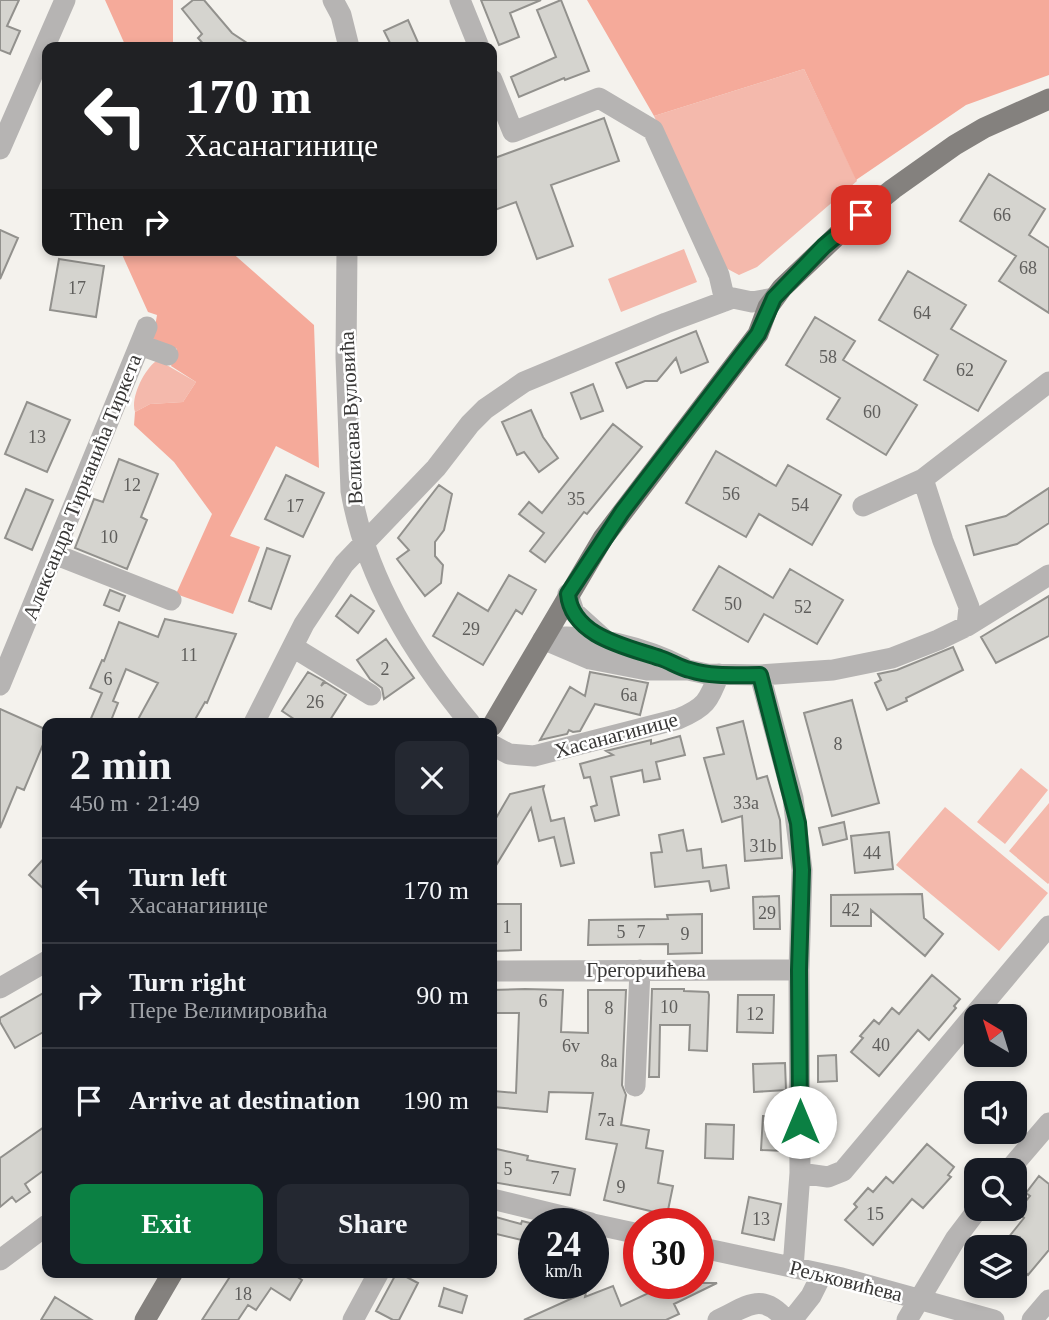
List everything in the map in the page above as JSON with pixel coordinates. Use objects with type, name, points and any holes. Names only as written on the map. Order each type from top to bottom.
[{"type":"main road","points":[[497,718],[568,594],[622,512],[758,334],[774,298],[824,246],[893,189],[984,128],[1049,99]]},
{"type":"main road","points":[[145,1320],[170,1278]]},
{"type":"street","points":[[47,42],[65,0]]},
{"type":"street","points":[[333,0],[341,15],[348,42]]},
{"type":"street","points":[[460,0],[477,42]]},
{"type":"street","points":[[0,149],[42,53]]},
{"type":"street","points":[[497,92],[513,132],[599,99],[653,130],[719,275],[725,301]]},
{"type":"street","name":"Велисава Вуловића","points":[[347,256],[346,357],[351,491],[365,542],[400,624],[466,718]]},
{"type":"street","points":[[257,718],[304,624],[329,586],[365,542],[436,468],[470,424],[503,395],[524,382],[580,358],[725,301],[735,298],[752,302],[774,298]]},
{"type":"street","name":"Александра Тирнанића Тиркета","points":[[0,685],[144,336],[169,355]]},
{"type":"street","points":[[863,506],[923,479],[1049,382]]},
{"type":"street","points":[[923,479],[943,541],[969,607],[967,626]]},
{"type":"street","points":[[54,554],[171,600]]},
{"type":"street","points":[[543,639],[590,659],[647,670],[760,675],[833,670],[892,658],[967,626],[1049,575]]},
{"type":"street","points":[[568,594],[574,612],[589,628],[607,641]]},
{"type":"street","points":[[543,639],[573,637],[607,641],[671,661],[688,670]]},
{"type":"street","points":[[293,647],[370,695]]},
{"type":"street","name":"Хасанагинице","points":[[497,748],[509,754],[534,756],[678,719],[692,714],[708,701],[719,674]]},
{"type":"street","points":[[760,675],[798,823],[802,870],[799,970],[800,1173],[793,1268]]},
{"type":"street","points":[[800,1173],[828,1177],[843,1171],[1049,926]]},
{"type":"street","points":[[0,988],[42,964]]},
{"type":"street","points":[[635,1086],[640,970]]},
{"type":"street","name":"Грегорчићева","points":[[497,971],[799,970]]},
{"type":"street","points":[[1020,1158],[1049,1122]]},
{"type":"street","points":[[497,1200],[528,1208]]},
{"type":"street","points":[[907,1320],[940,1263],[970,1221]]},
{"type":"street","points":[[0,1260],[42,1229]]},
{"type":"street","name":"Рељковићева","points":[[714,1251],[822,1274],[994,1320]]},
{"type":"street","points":[[718,1320],[760,1302],[770,1304],[789,1320],[811,1296],[822,1274]]},
{"type":"street","points":[[353,1320],[376,1278]]},
{"type":"street","points":[[1032,1320],[1049,1300]]},
{"type":"shaded area","points":[[105,0],[173,0],[173,42],[124,42]]},
{"type":"shaded area","points":[[587,0],[1049,0],[1049,75],[966,105],[856,180],[804,69],[654,116]]},
{"type":"shaded area","points":[[804,69],[857,181],[757,267],[739,275],[722,266],[654,116]]},
{"type":"shaded area","points":[[684,249],[697,282],[621,312],[608,279]]},
{"type":"shaded area","points":[[123,256],[236,256],[314,325],[319,468],[276,446],[230,536],[260,547],[233,614],[176,594],[212,514],[174,462],[134,425],[135,412],[150,404],[183,402],[196,382],[171,366],[177,349],[153,339],[157,315],[148,312]]},
{"type":"shaded area","points":[[158,360],[196,382],[183,402],[150,404],[135,412],[135,399],[140,383],[148,369]]},
{"type":"shaded area","points":[[1021,768],[1048,790],[1005,844],[977,822]]},
{"type":"shaded area","points":[[1049,803],[1049,883],[1048,884],[1009,851]]},
{"type":"shaded area","points":[[945,807],[1048,893],[999,951],[896,865]]},
{"type":"building","points":[[0,0],[19,0],[7,26],[20,31],[10,54],[0,50]]},
{"type":"building","points":[[193,0],[204,0],[232,33],[246,42],[202,42],[198,38],[202,34],[182,9]]},
{"type":"building","points":[[481,0],[541,0],[510,13],[519,37],[499,45]]},
{"type":"building","points":[[561,0],[589,71],[565,80],[564,78],[519,97],[511,77],[556,57],[537,10]]},
{"type":"building","points":[[408,20],[418,42],[390,42],[384,31]]},
{"type":"building","points":[[604,118],[619,161],[551,185],[573,246],[537,259],[516,202],[497,209],[497,157]]},
{"type":"building","points":[[989,174],[1045,209],[1029,235],[1049,248],[1049,313],[999,281],[1016,256],[960,221]]},
{"type":"building","points":[[0,230],[18,238],[0,279]]},
{"type":"building","points":[[59,259],[104,266],[96,317],[50,310]]},
{"type":"building","points":[[908,271],[966,305],[951,329],[1006,361],[978,411],[924,380],[938,355],[879,320]]},
{"type":"building","points":[[815,317],[855,341],[843,360],[917,405],[886,455],[827,419],[840,398],[786,365]]},
{"type":"building","points":[[696,331],[708,362],[681,373],[676,358],[657,381],[645,381],[627,388],[616,363]]},
{"type":"building","points":[[593,384],[603,411],[581,419],[571,393]]},
{"type":"building","points":[[27,402],[70,420],[47,472],[5,454]]},
{"type":"building","points":[[531,410],[543,437],[558,458],[539,472],[524,452],[517,455],[502,422]]},
{"type":"building","points":[[613,424],[642,447],[587,514],[584,512],[545,562],[530,551],[544,533],[519,514],[529,502],[542,513]]},
{"type":"building","points":[[716,451],[776,486],[788,465],[841,495],[812,545],[759,514],[746,537],[686,503]]},
{"type":"building","points":[[119,459],[158,474],[141,517],[147,520],[127,569],[75,548],[94,499],[103,502]]},
{"type":"building","points":[[286,475],[324,493],[303,537],[265,519]]},
{"type":"building","points":[[439,485],[452,494],[444,530],[435,542],[435,556],[443,565],[441,583],[425,596],[397,559],[409,550],[398,538]]},
{"type":"building","points":[[1049,488],[1049,523],[1017,544],[974,555],[966,526],[1006,516]]},
{"type":"building","points":[[26,489],[53,500],[32,550],[5,538]]},
{"type":"building","points":[[267,548],[290,556],[271,609],[249,601]]},
{"type":"building","points":[[719,566],[773,598],[790,569],[843,600],[817,644],[764,614],[748,642],[693,610]]},
{"type":"building","points":[[509,575],[536,590],[522,614],[516,610],[483,665],[433,636],[458,593],[488,611]]},
{"type":"building","points":[[110,590],[125,596],[119,611],[104,605]]},
{"type":"building","points":[[351,595],[374,611],[358,633],[336,616]]},
{"type":"building","points":[[1049,596],[1049,636],[996,663],[981,637]]},
{"type":"building","points":[[165,619],[236,634],[207,703],[205,702],[196,718],[139,718],[158,683],[126,669],[113,701],[118,703],[112,718],[91,718],[102,693],[90,688],[119,622],[158,637]]},
{"type":"building","points":[[386,639],[414,678],[384,699],[382,688],[370,679],[357,660]]},
{"type":"building","points":[[953,647],[963,670],[887,710],[875,683],[881,680],[878,674],[897,670]]},
{"type":"building","points":[[308,672],[324,681],[321,686],[325,682],[346,695],[331,718],[292,718],[282,711]]},
{"type":"building","points":[[590,672],[648,683],[640,715],[595,704],[580,731],[569,730],[567,734],[540,740],[570,687],[585,696]]},
{"type":"building","points":[[852,700],[879,803],[832,816],[804,713]]},
{"type":"building","points":[[0,709],[42,728],[42,747],[24,790],[17,787],[0,828]]},
{"type":"building","points":[[743,721],[757,779],[767,776],[780,820],[782,858],[745,861],[742,816],[722,822],[704,758],[724,754],[717,728]]},
{"type":"building","points":[[680,736],[685,755],[656,762],[660,779],[644,782],[642,770],[611,777],[619,815],[595,821],[591,807],[597,805],[590,777],[584,778],[580,764],[613,755],[606,751]]},
{"type":"building","points":[[544,786],[551,821],[564,818],[574,863],[561,866],[554,837],[539,841],[531,808],[497,864],[497,816],[510,794]]},
{"type":"building","points":[[844,822],[847,839],[823,845],[819,828]]},
{"type":"building","points":[[683,830],[687,851],[701,849],[703,868],[726,865],[729,888],[711,891],[709,881],[655,887],[651,853],[662,852],[659,835]]},
{"type":"building","points":[[889,832],[893,869],[855,873],[851,836]]},
{"type":"building","points":[[42,861],[42,887],[29,875]]},
{"type":"building","points":[[922,894],[924,918],[943,934],[925,956],[871,910],[871,926],[831,926],[831,895]]},
{"type":"building","points":[[779,896],[780,929],[754,929],[753,897]]},
{"type":"building","points":[[497,904],[521,904],[521,950],[497,951]]},
{"type":"building","points":[[702,914],[702,953],[668,954],[668,944],[588,945],[589,920],[668,919],[667,915]]},
{"type":"building","points":[[932,975],[960,999],[954,1006],[956,1008],[929,1040],[918,1030],[879,1076],[851,1052],[874,1020],[879,1024],[892,1008],[899,1014]]},
{"type":"building","points":[[652,989],[684,989],[708,992],[709,995],[707,1051],[689,1050],[690,1025],[660,1025],[659,1077],[649,1077]]},
{"type":"building","points":[[497,990],[563,990],[561,1032],[588,1033],[588,990],[626,990],[622,1085],[626,1095],[621,1125],[649,1130],[646,1148],[663,1151],[658,1183],[673,1186],[668,1208],[638,1208],[604,1200],[617,1144],[586,1139],[593,1093],[549,1092],[547,1112],[497,1107],[497,1091],[516,1093],[519,1013],[497,1013]]},
{"type":"building","points":[[42,994],[42,1033],[15,1048],[0,1018]]},
{"type":"building","points":[[738,995],[774,995],[773,1033],[737,1032]]},
{"type":"building","points":[[836,1055],[837,1081],[818,1082],[818,1056]]},
{"type":"building","points":[[785,1063],[786,1090],[754,1092],[753,1064]]},
{"type":"building","points":[[763,1116],[787,1118],[785,1151],[761,1150]]},
{"type":"building","points":[[706,1124],[734,1125],[733,1159],[705,1158]]},
{"type":"building","points":[[42,1129],[42,1172],[25,1184],[30,1192],[16,1202],[12,1197],[0,1207],[0,1158]]},
{"type":"building","points":[[927,1144],[954,1167],[948,1175],[951,1177],[923,1208],[912,1199],[873,1245],[845,1220],[857,1207],[854,1204],[868,1188],[873,1192],[886,1177],[893,1183]]},
{"type":"building","points":[[497,1149],[528,1156],[527,1160],[575,1169],[570,1195],[497,1183]]},
{"type":"building","points":[[1039,1176],[1049,1184],[1049,1250],[1028,1275],[1027,1235],[1010,1235],[1022,1221],[1027,1221],[1027,1200],[1030,1196],[1027,1192]]},
{"type":"building","points":[[749,1197],[781,1204],[774,1240],[742,1233]]},
{"type":"building","points":[[497,1217],[518,1223],[518,1239],[497,1234]]},
{"type":"building","points":[[229,1278],[302,1280],[290,1300],[271,1288],[256,1310],[248,1305],[238,1320],[202,1320]]},
{"type":"building","points":[[394,1278],[408,1278],[418,1283],[399,1320],[393,1320],[376,1311]]},
{"type":"building","points":[[613,1286],[621,1306],[636,1299],[684,1299],[674,1304],[679,1314],[666,1320],[524,1320],[570,1299],[609,1299],[609,1288]]},
{"type":"building","points":[[444,1288],[467,1296],[462,1313],[439,1306]]},
{"type":"building","points":[[55,1297],[92,1320],[41,1320]]},
{"type":"route","points":[[800,1122],[799,970],[802,870],[798,823],[760,675],[707,674],[688,670],[671,661],[607,641],[589,628],[574,612],[568,594],[603,538],[758,334],[774,298],[824,246],[861,215]]}]
